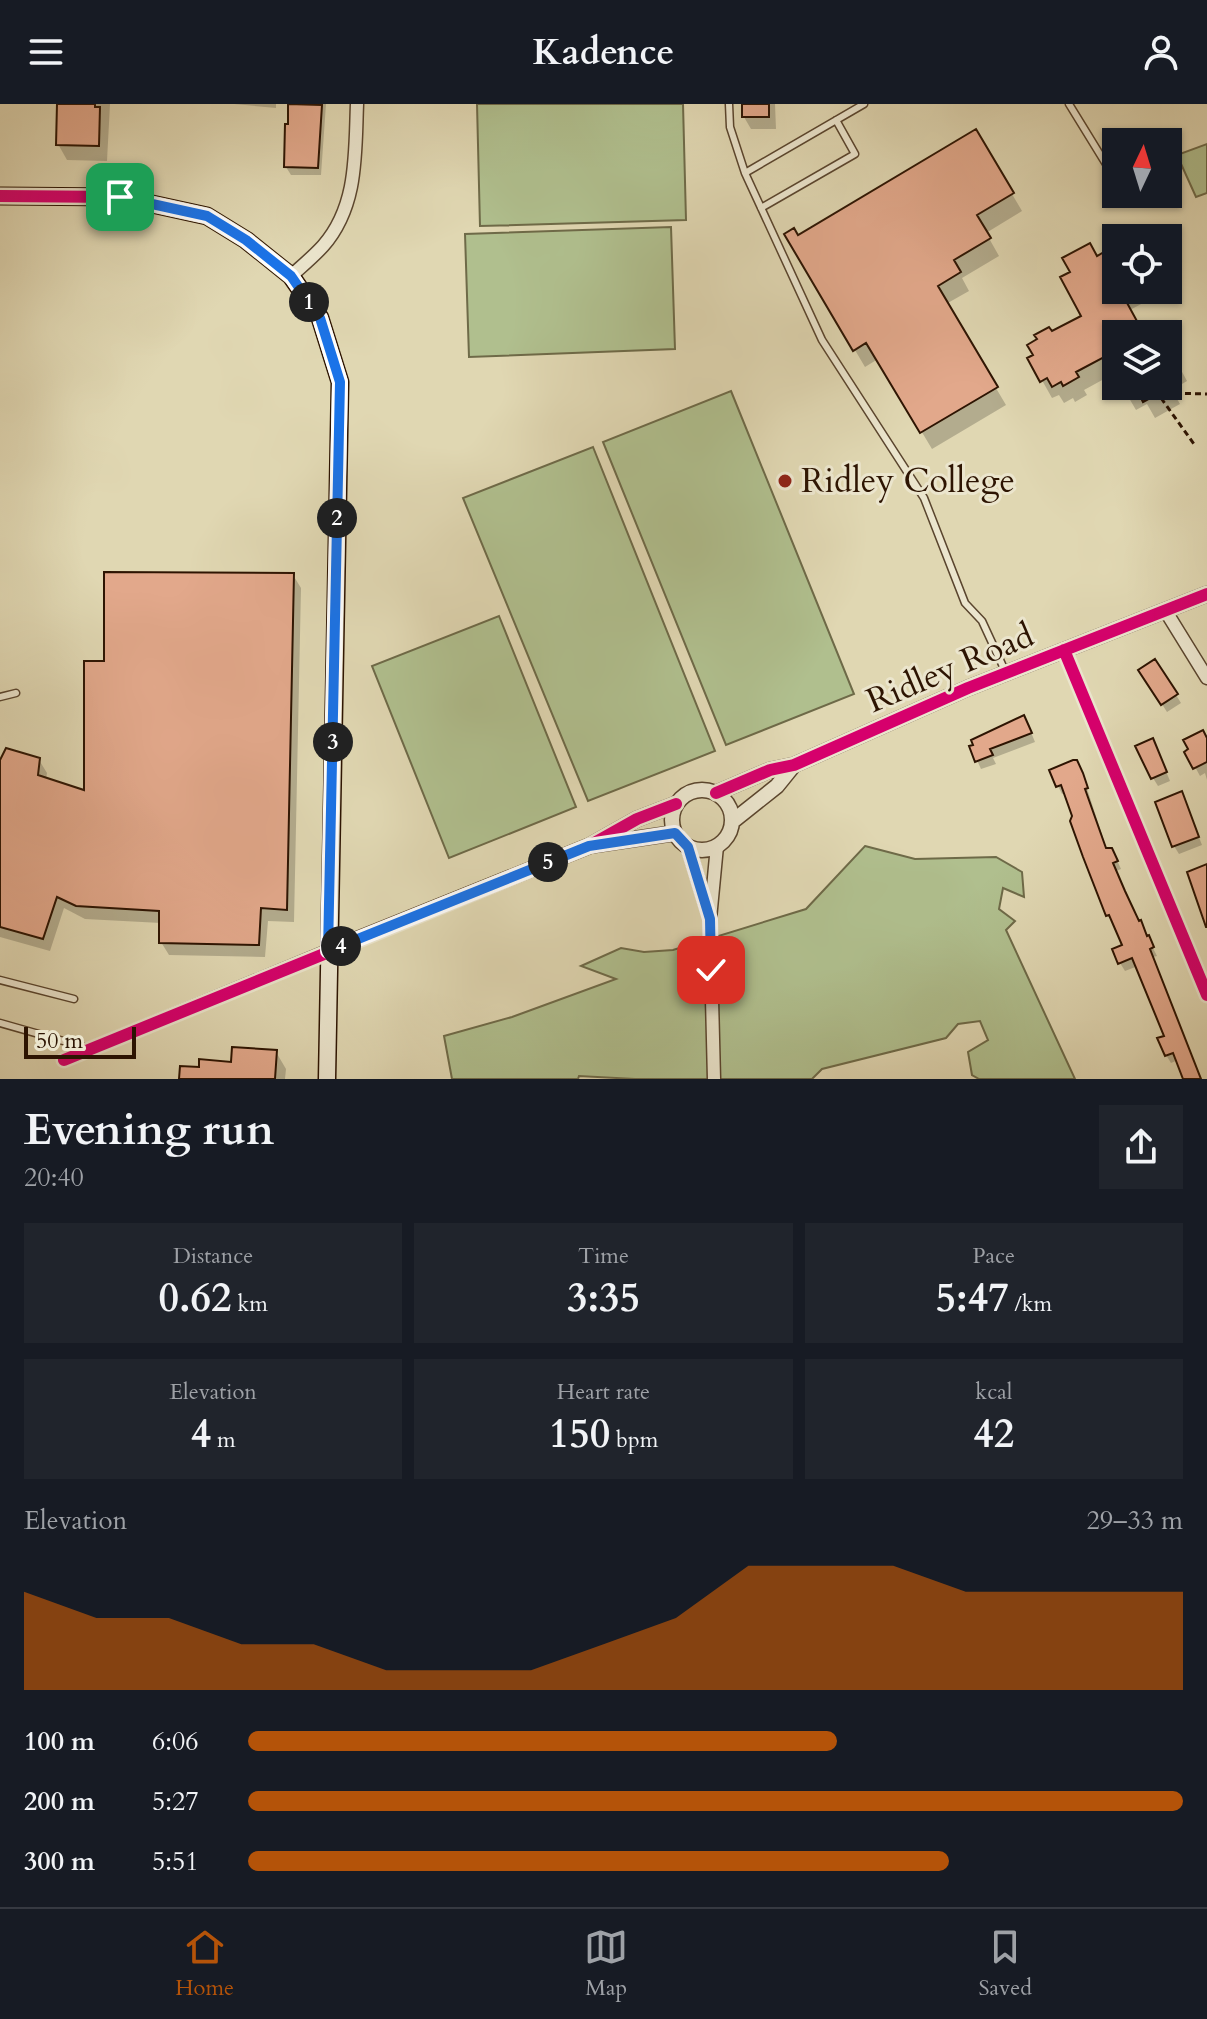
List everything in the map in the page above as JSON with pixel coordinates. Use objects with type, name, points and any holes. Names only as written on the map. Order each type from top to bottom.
[{"type":"main road","points":[[0,196],[120,197],[207,216],[246,240],[291,276],[320,318],[340,382],[327,1079]]},
{"type":"street","points":[[291,276],[323,245],[348,207],[353,182],[357,104]]},
{"type":"street","name":"Ridley Road","points":[[716,793],[770,770],[794,765],[1006,673],[1207,594]]},
{"type":"street","points":[[1165,610],[1207,678]]},
{"type":"street","points":[[1064,650],[1207,995]]},
{"type":"street","name":"Ridley Road","points":[[733,821],[777,786],[794,765]]},
{"type":"street","points":[[64,1060],[589,846],[637,819],[676,804],[689,792],[716,793],[727,801],[733,821],[725,840],[707,850],[688,847]]},
{"type":"street","points":[[676,804],[672,814],[675,833],[688,847],[710,919]]},
{"type":"street","points":[[589,846],[675,833]]},
{"type":"street","points":[[714,1079],[710,919],[717,846]]},
{"type":"lane","points":[[729,104],[730,127],[745,173],[822,340],[924,498],[965,603],[982,621],[1006,673]]},
{"type":"lane","points":[[745,173],[864,104]]},
{"type":"lane","points":[[1069,104],[1102,158]]},
{"type":"lane","points":[[761,208],[855,154],[836,120]]},
{"type":"lane","points":[[0,697],[16,693]]},
{"type":"lane","points":[[0,980],[74,999]]},
{"type":"lane","points":[[0,1023],[91,1049]]},
{"type":"path","points":[[1194,444],[1163,396],[1207,394]]},
{"type":"green space","points":[[477,104],[683,104],[686,220],[480,226]]},
{"type":"green space","points":[[1207,144],[1207,193],[1196,197],[1182,166],[1182,153]]},
{"type":"green space","points":[[671,227],[675,349],[469,357],[465,234]]},
{"type":"green space","points":[[731,391],[854,694],[726,745],[603,442]]},
{"type":"green space","points":[[593,447],[715,751],[588,801],[463,498]]},
{"type":"green space","points":[[499,616],[576,807],[449,858],[372,666]]},
{"type":"green space","points":[[865,846],[915,859],[996,857],[1022,872],[1024,897],[1003,888],[999,909],[1015,921],[1006,930],[1075,1079],[979,1079],[972,1075],[968,1052],[988,1040],[980,1021],[958,1024],[946,1038],[822,1069],[812,1079],[579,1076],[578,1079],[452,1079],[444,1036],[512,1017],[616,979],[581,966],[621,948],[644,952],[673,950],[806,909]]},
{"type":"building","points":[[57,104],[95,104],[95,107],[100,107],[99,146],[56,145]]},
{"type":"building","points":[[288,104],[322,105],[318,168],[284,167]]},
{"type":"building","points":[[742,104],[769,104],[769,117],[742,117]]},
{"type":"building","points":[[976,129],[1014,193],[977,215],[991,238],[954,260],[961,272],[938,286],[998,387],[920,433],[866,343],[853,351],[784,234],[794,228],[798,235]]},
{"type":"building","points":[[1090,243],[1097,256],[1102,253],[1102,304],[1128,304],[1136,320],[1102,320],[1102,358],[1076,372],[1079,377],[1063,386],[1061,382],[1052,387],[1047,378],[1040,382],[1027,358],[1033,355],[1027,345],[1037,339],[1034,335],[1049,327],[1052,331],[1081,316],[1060,277],[1070,272],[1062,258]]},
{"type":"building","points":[[104,572],[294,573],[287,910],[261,908],[259,945],[159,943],[159,911],[76,906],[57,897],[43,939],[0,927],[0,760],[6,748],[40,758],[38,775],[84,790],[84,661],[104,661]]},
{"type":"building","points":[[1155,659],[1178,694],[1161,705],[1138,670]]},
{"type":"building","points":[[1024,715],[1032,733],[990,749],[993,755],[975,762],[969,746],[973,745],[971,740]]},
{"type":"building","points":[[1203,730],[1207,738],[1207,762],[1193,769],[1184,752],[1188,749],[1183,740]]},
{"type":"building","points":[[1153,738],[1167,772],[1151,779],[1135,746]]},
{"type":"building","points":[[1077,760],[1083,773],[1088,788],[1085,789],[1106,848],[1112,848],[1118,861],[1113,863],[1154,947],[1150,949],[1201,1079],[1183,1079],[1173,1053],[1165,1056],[1157,1038],[1164,1036],[1132,958],[1118,964],[1112,949],[1122,945],[1109,915],[1106,916],[1083,857],[1061,785],[1056,787],[1049,770]]},
{"type":"building","points":[[1182,791],[1199,837],[1172,847],[1155,802]]},
{"type":"building","points":[[1207,864],[1207,927],[1206,927],[1187,872]]},
{"type":"building","points":[[232,1047],[277,1050],[275,1079],[179,1079],[180,1066],[199,1067],[199,1059],[231,1062]]},
{"type":"cycle path","points":[[0,196],[120,197],[207,216],[246,240],[291,276]]},
{"type":"cycle path","points":[[716,793],[770,770],[794,765],[968,688],[1207,594]]},
{"type":"cycle path","points":[[1064,650],[1207,995]]},
{"type":"cycle path","points":[[64,1060],[589,846],[637,819],[676,804]]},
{"type":"place","name":"Ridley College","points":[[785,481]]},
{"type":"route","points":[[120,197],[207,216],[246,240],[291,276],[320,318],[340,382],[328,951],[589,846],[675,833],[688,847],[710,919],[711,970]]}]
